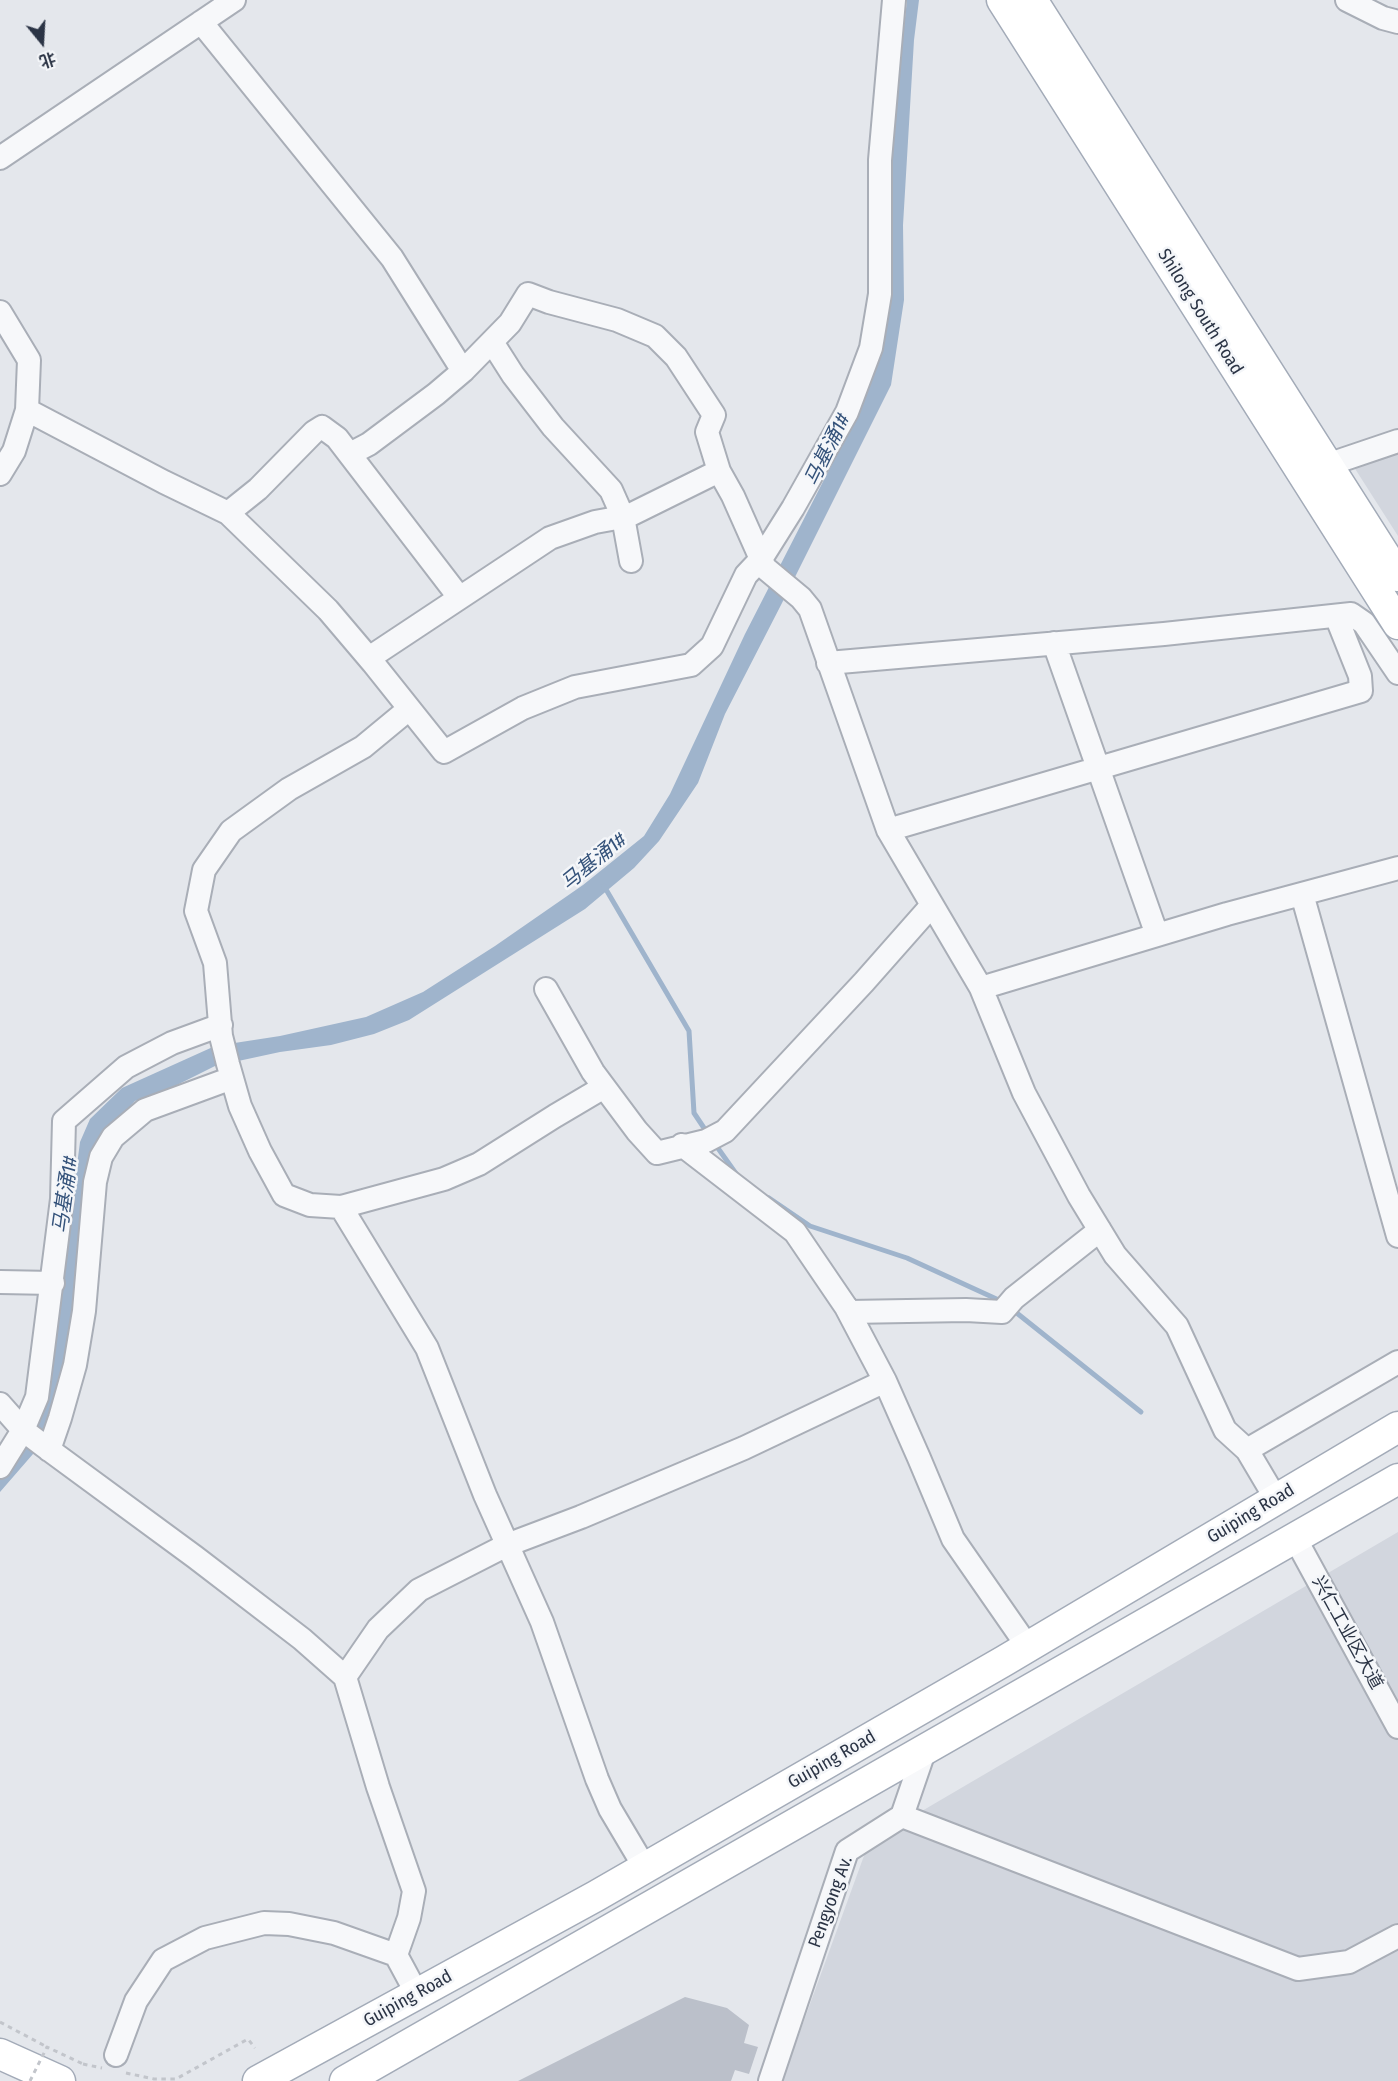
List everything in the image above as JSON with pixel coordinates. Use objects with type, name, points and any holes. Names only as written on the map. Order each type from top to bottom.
[{"type":"main road","name":"Shilong South Road","points":[[1002,0],[1398,624]]},
{"type":"main road","name":"Shilong South Road","points":[[1032,0],[1398,576]]},
{"type":"main road","name":"Guiping Road","points":[[258,2081],[645,1868],[1028,1647],[1398,1427]]},
{"type":"main road","name":"Guiping Road","points":[[345,2081],[1398,1479]]},
{"type":"main road","points":[[374,2081],[437,2028]]},
{"type":"main road","points":[[0,2054],[71,2072]]},
{"type":"street","points":[[0,158],[234,0]]},
{"type":"street","points":[[27,410],[228,513],[328,610],[444,752],[523,708],[575,687],[691,665],[712,646],[746,575],[763,563],[847,412],[871,348],[880,294],[880,160],[894,0]]},
{"type":"street","points":[[1347,0],[1383,18],[1398,22]]},
{"type":"street","points":[[201,22],[392,258],[463,371]]},
{"type":"street","points":[[350,454],[369,444],[463,371],[510,323],[528,294],[617,320],[655,336],[676,357],[714,415],[707,432],[719,471],[733,496],[763,563],[810,609],[888,830],[981,988],[1024,1093],[1115,1256],[1177,1326],[1225,1430],[1247,1450],[1276,1499]]},
{"type":"street","points":[[0,312],[30,360],[27,410],[14,451],[0,474]]},
{"type":"street","points":[[492,342],[513,375],[553,427],[611,490],[623,516],[631,561]]},
{"type":"street","points":[[228,513],[258,489],[314,432],[322,427],[337,438],[350,454],[459,597]]},
{"type":"street","points":[[1327,465],[1398,441]]},
{"type":"street","points":[[369,658],[550,538],[595,522],[623,516],[719,471]]},
{"type":"street","points":[[828,663],[1054,644],[1351,614],[1364,623],[1398,673]]},
{"type":"street","points":[[888,830],[1361,691],[1359,676],[1336,616]]},
{"type":"street","points":[[1054,644],[1157,935]]},
{"type":"street","points":[[409,709],[363,747],[289,789],[231,831],[204,870],[196,911],[215,963],[221,1031],[230,1071],[240,1106],[260,1151],[284,1195],[310,1205],[341,1207],[444,1179],[479,1164],[604,1087]]},
{"type":"street","points":[[981,988],[1157,935],[1398,868]]},
{"type":"street","points":[[1302,894],[1398,1236]]},
{"type":"street","points":[[546,989],[593,1072],[637,1131],[657,1153],[715,1136],[864,982],[932,905]]},
{"type":"street","points":[[36,1440],[37,1397],[62,1199],[64,1121],[126,1067],[172,1043],[221,1031]]},
{"type":"street","points":[[0,1467],[36,1440],[60,1418],[75,1365],[84,1311],[95,1182],[101,1157],[112,1137],[145,1110],[230,1071]]},
{"type":"street","points":[[682,1145],[795,1232],[849,1312],[885,1381],[952,1539],[1028,1647]]},
{"type":"street","points":[[341,1207],[427,1348],[485,1495],[542,1622],[597,1779],[610,1809],[645,1868]]},
{"type":"street","points":[[849,1312],[966,1310],[1008,1305],[1100,1230]]},
{"type":"street","points":[[0,1282],[52,1283]]},
{"type":"street","points":[[1247,1450],[1398,1362]]},
{"type":"street","points":[[345,1677],[378,1629],[419,1590],[507,1545],[581,1518],[744,1448],[885,1381]]},
{"type":"street","points":[[0,1404],[36,1440],[213,1570],[302,1639],[345,1677],[378,1787],[414,1891],[409,1917],[396,1956]]},
{"type":"street","name":"兴仁工业区大道","points":[[1295,1538],[1398,1727]]},
{"type":"street","points":[[925,1749],[902,1816],[1298,1969],[1349,1962],[1398,1936]]},
{"type":"street","name":"Pengyong Av.","points":[[770,2081],[847,1851],[902,1816]]},
{"type":"street","points":[[116,2055],[136,2001],[163,1960],[205,1938],[264,1923],[289,1924],[334,1933],[396,1956],[417,1994]]},
{"type":"path","points":[[0,2022],[47,2047],[71,2072]]},
{"type":"path","points":[[154,2079],[176,2079],[248,2039],[255,2048]]},
{"type":"path","points":[[30,2081],[47,2047]]},
{"type":"shaded area","points":[[1398,449],[1398,536],[1352,464]]},
{"type":"shaded area","points":[[1398,1532],[1398,2081],[782,2081],[869,1842]]},
{"type":"water","points":[[907,0],[919,0],[914,40],[903,225],[904,300],[891,385],[725,714],[698,783],[659,841],[634,868],[585,909],[409,1020],[374,1034],[331,1045],[280,1052],[215,1066],[169,1089],[135,1101],[104,1137],[70,1347],[45,1431],[33,1454],[0,1492],[0,1478],[55,1335],[80,1142],[90,1119],[122,1088],[215,1046],[280,1036],[366,1017],[423,992],[583,885],[644,836],[670,794],[745,634],[852,425],[888,208]]},
{"type":"building","points":[[685,1997],[727,2008],[749,2025],[744,2043],[758,2047],[749,2074],[735,2070],[731,2081],[518,2081]]},
{"type":"waterway","points":[[604,886],[689,1031],[694,1113],[708,1134]]},
{"type":"waterway","points":[[715,1144],[737,1175]]},
{"type":"waterway","points":[[769,1198],[810,1226],[907,1258],[1003,1302]]},
{"type":"waterway","points":[[1013,1310],[1141,1412]]},
{"type":"water label","name":"马基涌1#","points":[[828,450]]},
{"type":"water label","name":"马基涌1#","points":[[594,862]]},
{"type":"water label","name":"马基涌1#","points":[[66,1195]]}]
